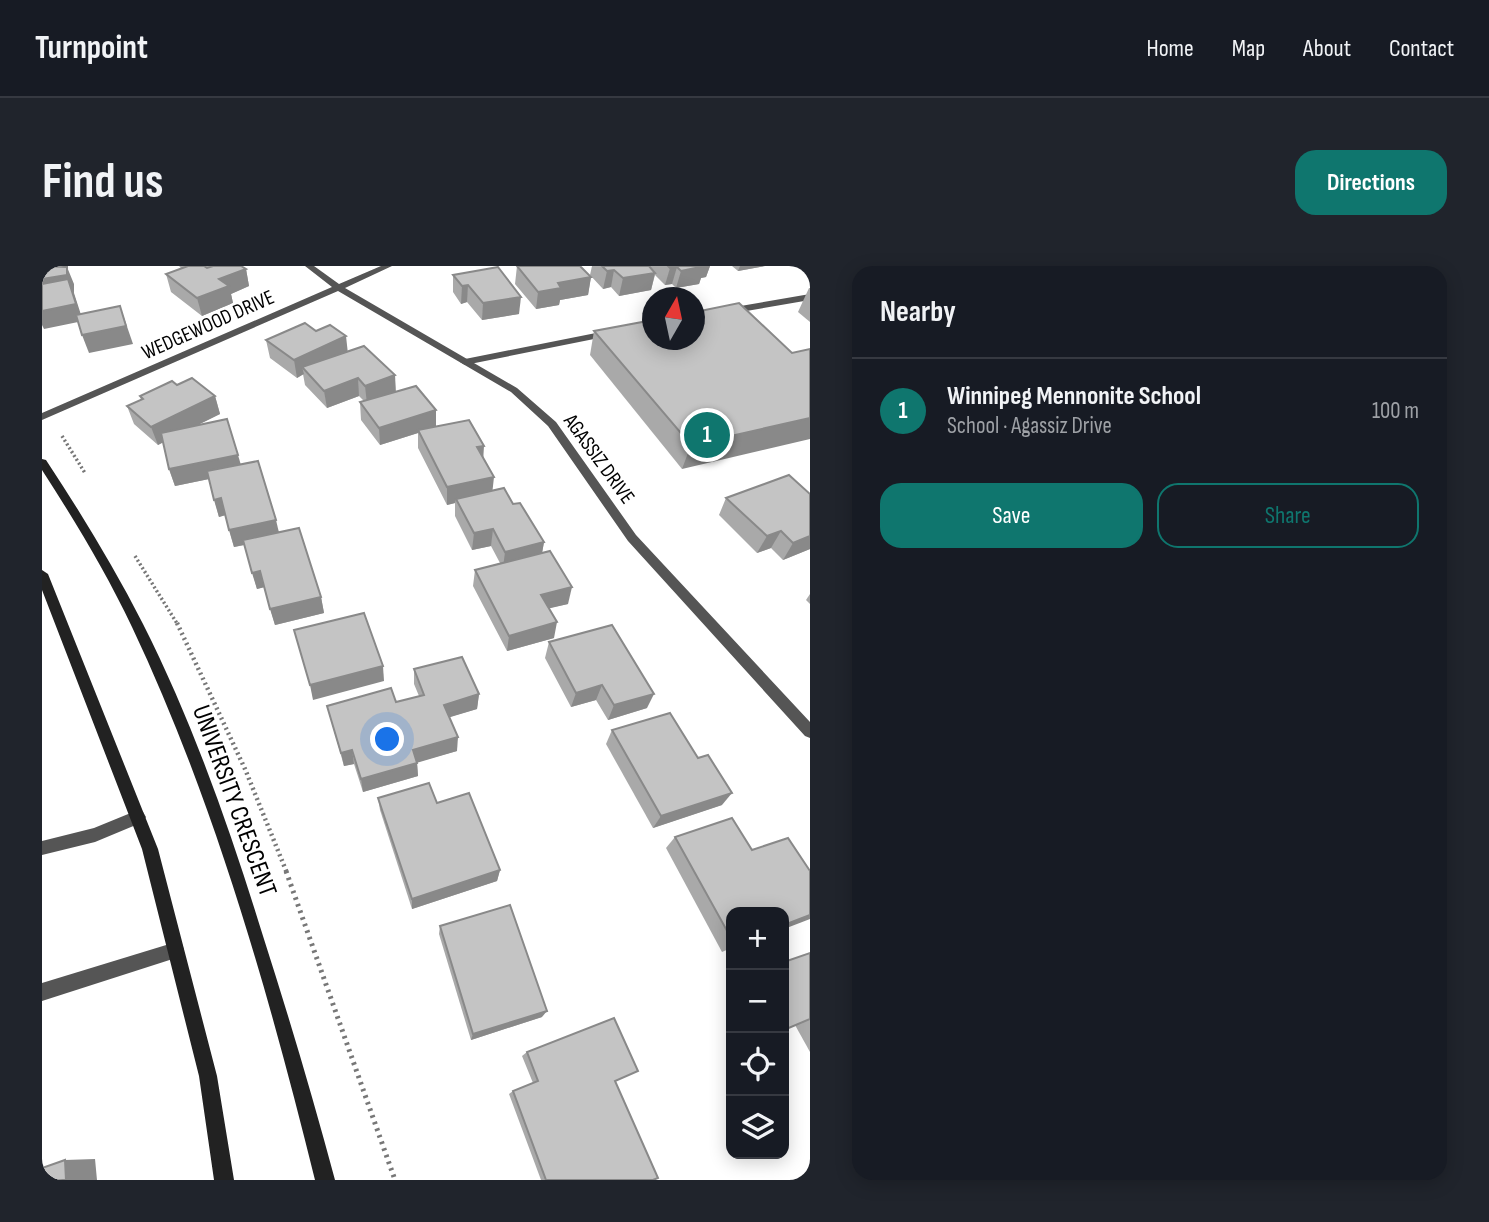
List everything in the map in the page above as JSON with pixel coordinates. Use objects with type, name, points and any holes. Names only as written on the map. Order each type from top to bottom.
[{"type":"main road","name":"UNIVERSITY CRESCENT","points":[[42,462],[114,580],[152,656],[201,775],[242,889],[301,1083],[325,1180]]},
{"type":"main road","points":[[42,574],[150,849],[208,1076],[224,1180]]},
{"type":"street","name":"AGASSIZ DRIVE","points":[[309,266],[337,287],[514,390],[552,424],[632,538],[810,732]]},
{"type":"street","name":"WEDGEWOOD DRIVE","points":[[42,417],[388,266]]},
{"type":"street","points":[[705,315],[810,297]]},
{"type":"street","points":[[736,309],[745,317]]},
{"type":"street","points":[[465,362],[625,330]]},
{"type":"street","points":[[42,848],[95,835],[138,817]]},
{"type":"street","points":[[42,992],[176,950]]},
{"type":"building","points":[[42,266],[67,267],[67,275],[42,279]]},
{"type":"building","points":[[188,266],[241,266],[246,269],[219,279],[229,286],[197,298],[166,274]]},
{"type":"building","points":[[517,266],[580,266],[591,277],[558,283],[561,288],[538,292]]},
{"type":"building","points":[[602,266],[649,266],[655,273],[623,278],[614,270],[607,271]]},
{"type":"building","points":[[668,266],[705,266],[681,271],[677,267]]},
{"type":"building","points":[[498,267],[521,297],[483,303],[468,285],[462,286],[453,275]]},
{"type":"building","points":[[68,279],[76,304],[42,311],[42,284]]},
{"type":"building","points":[[739,303],[792,353],[810,349],[810,418],[691,445],[594,331],[642,322],[642,350],[705,350],[705,310]]},
{"type":"building","points":[[120,306],[126,326],[82,335],[76,315]]},
{"type":"building","points":[[305,323],[316,331],[330,325],[346,336],[294,360],[266,340]]},
{"type":"building","points":[[364,346],[395,375],[365,386],[358,378],[324,391],[302,367]]},
{"type":"building","points":[[192,378],[215,396],[151,427],[127,406],[143,399],[140,396],[172,381],[177,385]]},
{"type":"building","points":[[416,386],[436,410],[379,428],[360,402]]},
{"type":"building","points":[[227,419],[238,455],[169,469],[161,433]]},
{"type":"building","points":[[469,420],[484,446],[477,447],[494,477],[447,487],[418,430]]},
{"type":"building","points":[[258,461],[276,520],[229,530],[221,498],[214,500],[207,471]]},
{"type":"building","points":[[789,475],[810,494],[810,536],[793,543],[781,531],[767,536],[726,498]]},
{"type":"building","points":[[504,488],[513,504],[520,503],[544,542],[505,552],[493,529],[474,533],[456,499]]},
{"type":"building","points":[[299,528],[321,597],[270,609],[260,571],[252,573],[243,540]]},
{"type":"building","points":[[550,551],[572,587],[541,595],[557,622],[509,636],[475,570]]},
{"type":"building","points":[[364,613],[383,666],[310,685],[294,630]]},
{"type":"building","points":[[612,625],[654,694],[614,705],[602,685],[576,693],[549,642]]},
{"type":"building","points":[[462,657],[479,694],[444,705],[458,737],[413,750],[417,763],[361,779],[352,750],[341,753],[327,706],[391,688],[396,702],[424,695],[414,669]]},
{"type":"building","points":[[670,713],[698,758],[708,755],[732,793],[661,816],[612,730]]},
{"type":"building","points":[[429,783],[437,803],[469,793],[500,870],[412,899],[378,798]]},
{"type":"building","points":[[732,818],[752,850],[788,838],[810,871],[810,915],[789,923],[789,907],[726,907],[726,929],[675,837]]},
{"type":"building","points":[[510,905],[547,1011],[473,1034],[440,926]]},
{"type":"building","points":[[810,953],[810,1019],[789,1028],[789,970],[789,960]]},
{"type":"building","points":[[614,1018],[638,1071],[615,1081],[658,1178],[546,1180],[513,1091],[538,1081],[527,1052]]},
{"type":"building","points":[[65,1160],[66,1180],[42,1180],[42,1168]]},
{"type":"place","name":"Winnipeg Mennonite School","points":[[707,435]]}]
